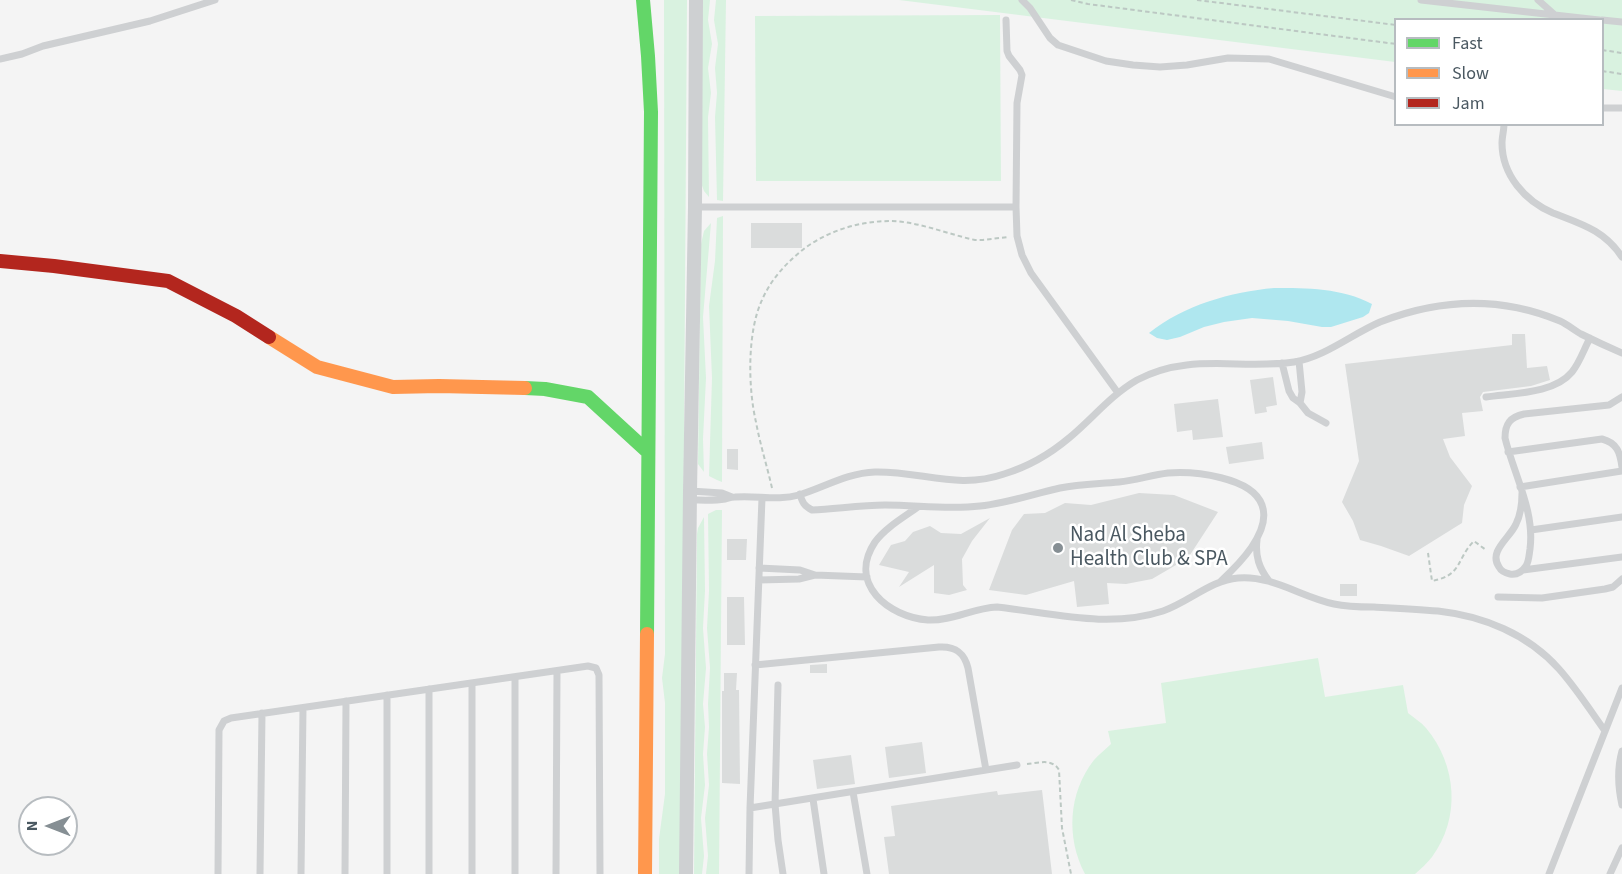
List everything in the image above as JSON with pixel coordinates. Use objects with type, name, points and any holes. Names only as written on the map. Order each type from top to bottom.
[{"type":"street","points":[[643,0],[650,68],[651,112],[645,874]]},
{"type":"street","points":[[686,874],[696,0]]},
{"type":"street","points":[[0,261],[168,282],[236,316],[317,367],[393,387],[545,389],[588,397],[648,452]]},
{"type":"lane","points":[[0,59],[43,46],[150,21],[215,0]]},
{"type":"lane","points":[[1022,0],[1034,13],[1043,30],[1058,45],[1106,61],[1160,67],[1228,58],[1269,59],[1394,97]]},
{"type":"lane","points":[[1421,0],[1582,18]]},
{"type":"lane","points":[[1538,0],[1556,15]]},
{"type":"lane","points":[[1006,20],[1007,51],[1022,75],[1017,103],[1016,207],[1017,236],[1022,255],[1031,273],[1118,393]]},
{"type":"lane","points":[[1604,20],[1622,22]]},
{"type":"lane","points":[[1604,108],[1622,108]]},
{"type":"lane","points":[[1504,126],[1502,143],[1505,161],[1522,193],[1536,204],[1598,232],[1622,257]]},
{"type":"lane","points":[[695,207],[1016,207]]},
{"type":"lane","points":[[690,496],[722,500],[732,497],[775,498],[800,494],[856,474],[874,472],[955,481],[979,480],[1002,475],[1024,467],[1046,454],[1067,440],[1118,393],[1137,380],[1159,371],[1182,365],[1205,363],[1299,361],[1332,348],[1377,324],[1407,312],[1438,305],[1469,303],[1501,305],[1532,311],[1562,322],[1622,353]]},
{"type":"lane","points":[[1486,397],[1541,389],[1558,383],[1572,372],[1590,338]]},
{"type":"lane","points":[[1299,361],[1302,392],[1300,403]]},
{"type":"lane","points":[[1282,363],[1291,395],[1308,413],[1326,423]]},
{"type":"lane","points":[[1523,570],[1528,563],[1530,517],[1504,438],[1504,429],[1508,421],[1524,414],[1609,405],[1622,398]]},
{"type":"lane","points":[[1508,452],[1602,439],[1615,445],[1619,451],[1622,469],[1521,490]]},
{"type":"lane","points":[[800,494],[802,502],[812,510],[873,505],[949,508],[980,506],[1020,499],[1060,488],[1119,482],[1170,473],[1210,476],[1247,487],[1261,500],[1264,509],[1264,518],[1257,537],[1240,561],[1220,582]]},
{"type":"lane","points":[[1521,490],[1520,515],[1516,526],[1497,549],[1495,557],[1502,571],[1516,574],[1523,570],[1622,557]]},
{"type":"lane","points":[[749,874],[762,498]]},
{"type":"lane","points":[[918,507],[877,540],[870,551],[867,564],[867,577],[871,590],[879,600],[903,614],[930,620],[944,619],[983,608],[997,607],[1091,620],[1128,619],[1163,611],[1220,582],[1236,578],[1269,580],[1314,599],[1334,604],[1438,611],[1482,620],[1503,628],[1532,645],[1558,668],[1605,731]]},
{"type":"lane","points":[[1531,530],[1622,517]]},
{"type":"lane","points":[[1257,537],[1257,560],[1269,580]]},
{"type":"lane","points":[[759,568],[805,570],[815,575]]},
{"type":"lane","points":[[759,580],[799,579],[815,575],[867,577]]},
{"type":"lane","points":[[1498,597],[1552,597],[1613,587],[1622,579]]},
{"type":"lane","points":[[756,665],[947,646],[955,648],[966,660],[986,770]]},
{"type":"lane","points":[[218,874],[220,726],[227,719],[591,666],[599,672],[600,874]]},
{"type":"lane","points":[[556,874],[557,671]]},
{"type":"lane","points":[[515,677],[515,874]]},
{"type":"lane","points":[[472,683],[472,874]]},
{"type":"lane","points":[[778,685],[775,804],[783,874]]},
{"type":"lane","points":[[1549,874],[1622,688]]},
{"type":"lane","points":[[429,689],[429,874]]},
{"type":"lane","points":[[387,695],[387,874]]},
{"type":"lane","points":[[345,874],[346,701]]},
{"type":"lane","points":[[301,874],[303,708]]},
{"type":"lane","points":[[260,874],[262,714]]},
{"type":"lane","points":[[1622,751],[1618,772],[1622,805]]},
{"type":"lane","points":[[750,808],[1017,765]]},
{"type":"lane","points":[[853,792],[867,874]]},
{"type":"lane","points":[[813,799],[824,874]]},
{"type":"lane","points":[[1610,874],[1622,848]]},
{"type":"path","points":[[1071,0],[1394,44]]},
{"type":"path","points":[[1197,0],[1394,25]]},
{"type":"path","points":[[1604,50],[1622,53]]},
{"type":"path","points":[[1604,71],[1622,74]]},
{"type":"path","points":[[775,498],[756,422],[750,373],[751,349],[761,301],[775,278],[793,258],[814,242],[839,230],[865,223],[892,221],[983,240],[1017,236]]},
{"type":"path","points":[[1428,553],[1432,581],[1446,578],[1460,564],[1466,550],[1474,541],[1495,557]]},
{"type":"path","points":[[1017,765],[1047,762],[1057,766],[1059,770],[1062,828],[1071,874]]},
{"type":"green space","points":[[664,0],[687,0],[681,874],[659,874],[659,839],[665,794],[665,703],[662,678],[665,654]]},
{"type":"green space","points":[[701,0],[710,0],[708,20],[712,44],[708,68],[711,93],[708,117],[709,197],[701,183]]},
{"type":"green space","points":[[716,0],[726,0],[723,201],[717,200],[715,68],[718,44],[714,20]]},
{"type":"green space","points":[[899,0],[1622,0],[1622,91],[1604,89],[1604,18],[1394,18],[1394,62]]},
{"type":"green space","points":[[1000,15],[1001,181],[756,181],[755,16]]},
{"type":"green space","points":[[723,216],[722,482],[709,476],[712,378],[709,306],[715,261],[717,218]]},
{"type":"green space","points":[[711,223],[703,317],[706,378],[704,472],[698,464],[701,244],[704,231]]},
{"type":"green space","points":[[722,510],[719,874],[706,874],[708,856],[705,818],[709,785],[707,754],[710,668],[707,628],[708,514]]},
{"type":"green space","points":[[704,517],[703,628],[706,668],[703,754],[705,785],[701,818],[704,856],[702,874],[694,874],[697,534]]},
{"type":"green space","points":[[1318,658],[1325,697],[1403,685],[1408,713],[1426,728],[1444,758],[1452,792],[1448,826],[1432,857],[1415,874],[1085,874],[1075,846],[1073,816],[1075,801],[1085,773],[1094,760],[1111,744],[1108,731],[1166,723],[1161,683]]},
{"type":"water","points":[[1274,288],[1337,292],[1372,304],[1369,313],[1363,317],[1331,327],[1252,318],[1204,327],[1167,340],[1149,333],[1177,315],[1208,302],[1241,293]]},
{"type":"building","points":[[751,223],[802,223],[802,248],[751,248]]},
{"type":"building","points":[[1512,334],[1525,334],[1527,368],[1547,366],[1550,380],[1531,386],[1483,392],[1480,397],[1483,411],[1462,413],[1465,436],[1443,439],[1450,457],[1472,486],[1464,505],[1462,523],[1409,556],[1360,540],[1353,521],[1342,502],[1359,461],[1345,364],[1512,345]]},
{"type":"building","points":[[1273,377],[1277,405],[1266,407],[1267,412],[1255,414],[1250,380]]},
{"type":"building","points":[[1218,399],[1223,437],[1193,440],[1192,430],[1177,432],[1174,404]]},
{"type":"building","points":[[1262,442],[1264,459],[1229,464],[1226,447]]},
{"type":"building","points":[[727,449],[738,449],[738,470],[727,469]]},
{"type":"building","points":[[1139,493],[1174,495],[1218,512],[1188,558],[1152,579],[1126,584],[1107,583],[1109,604],[1077,607],[1074,581],[1026,595],[989,590],[1012,530],[1024,514],[1045,513],[1065,503],[1091,505]]},
{"type":"building","points":[[990,518],[972,541],[962,559],[963,585],[967,590],[949,595],[934,593],[934,565],[899,587],[909,572],[879,565],[891,545],[905,541],[913,532],[930,526],[941,533],[961,534]]},
{"type":"building","points":[[727,539],[747,539],[746,560],[727,560]]},
{"type":"building","points":[[1340,584],[1357,584],[1357,596],[1340,596]]},
{"type":"building","points":[[727,597],[744,597],[745,645],[727,645]]},
{"type":"building","points":[[827,664],[827,673],[810,673],[810,665]]},
{"type":"building","points":[[724,673],[737,673],[740,784],[722,783]]},
{"type":"building","points":[[922,742],[926,773],[889,778],[885,747]]},
{"type":"building","points":[[851,755],[855,784],[817,789],[813,760]]},
{"type":"building","points":[[1042,790],[1052,874],[889,874],[884,837],[895,836],[891,806],[997,791],[998,795]]},
{"type":"traffic: fast","points":[[643,0],[651,112],[647,634]]},
{"type":"traffic: fast","points":[[525,388],[545,389],[588,397],[648,452]]},
{"type":"traffic: slow","points":[[269,337],[317,367],[393,387],[525,388]]},
{"type":"traffic: slow","points":[[645,874],[647,634]]},
{"type":"traffic: jam","points":[[0,261],[168,281],[236,316],[269,337]]},
{"type":"place","name":"Nad Al Sheba Health Club & SPA","points":[[1058,548]]}]
